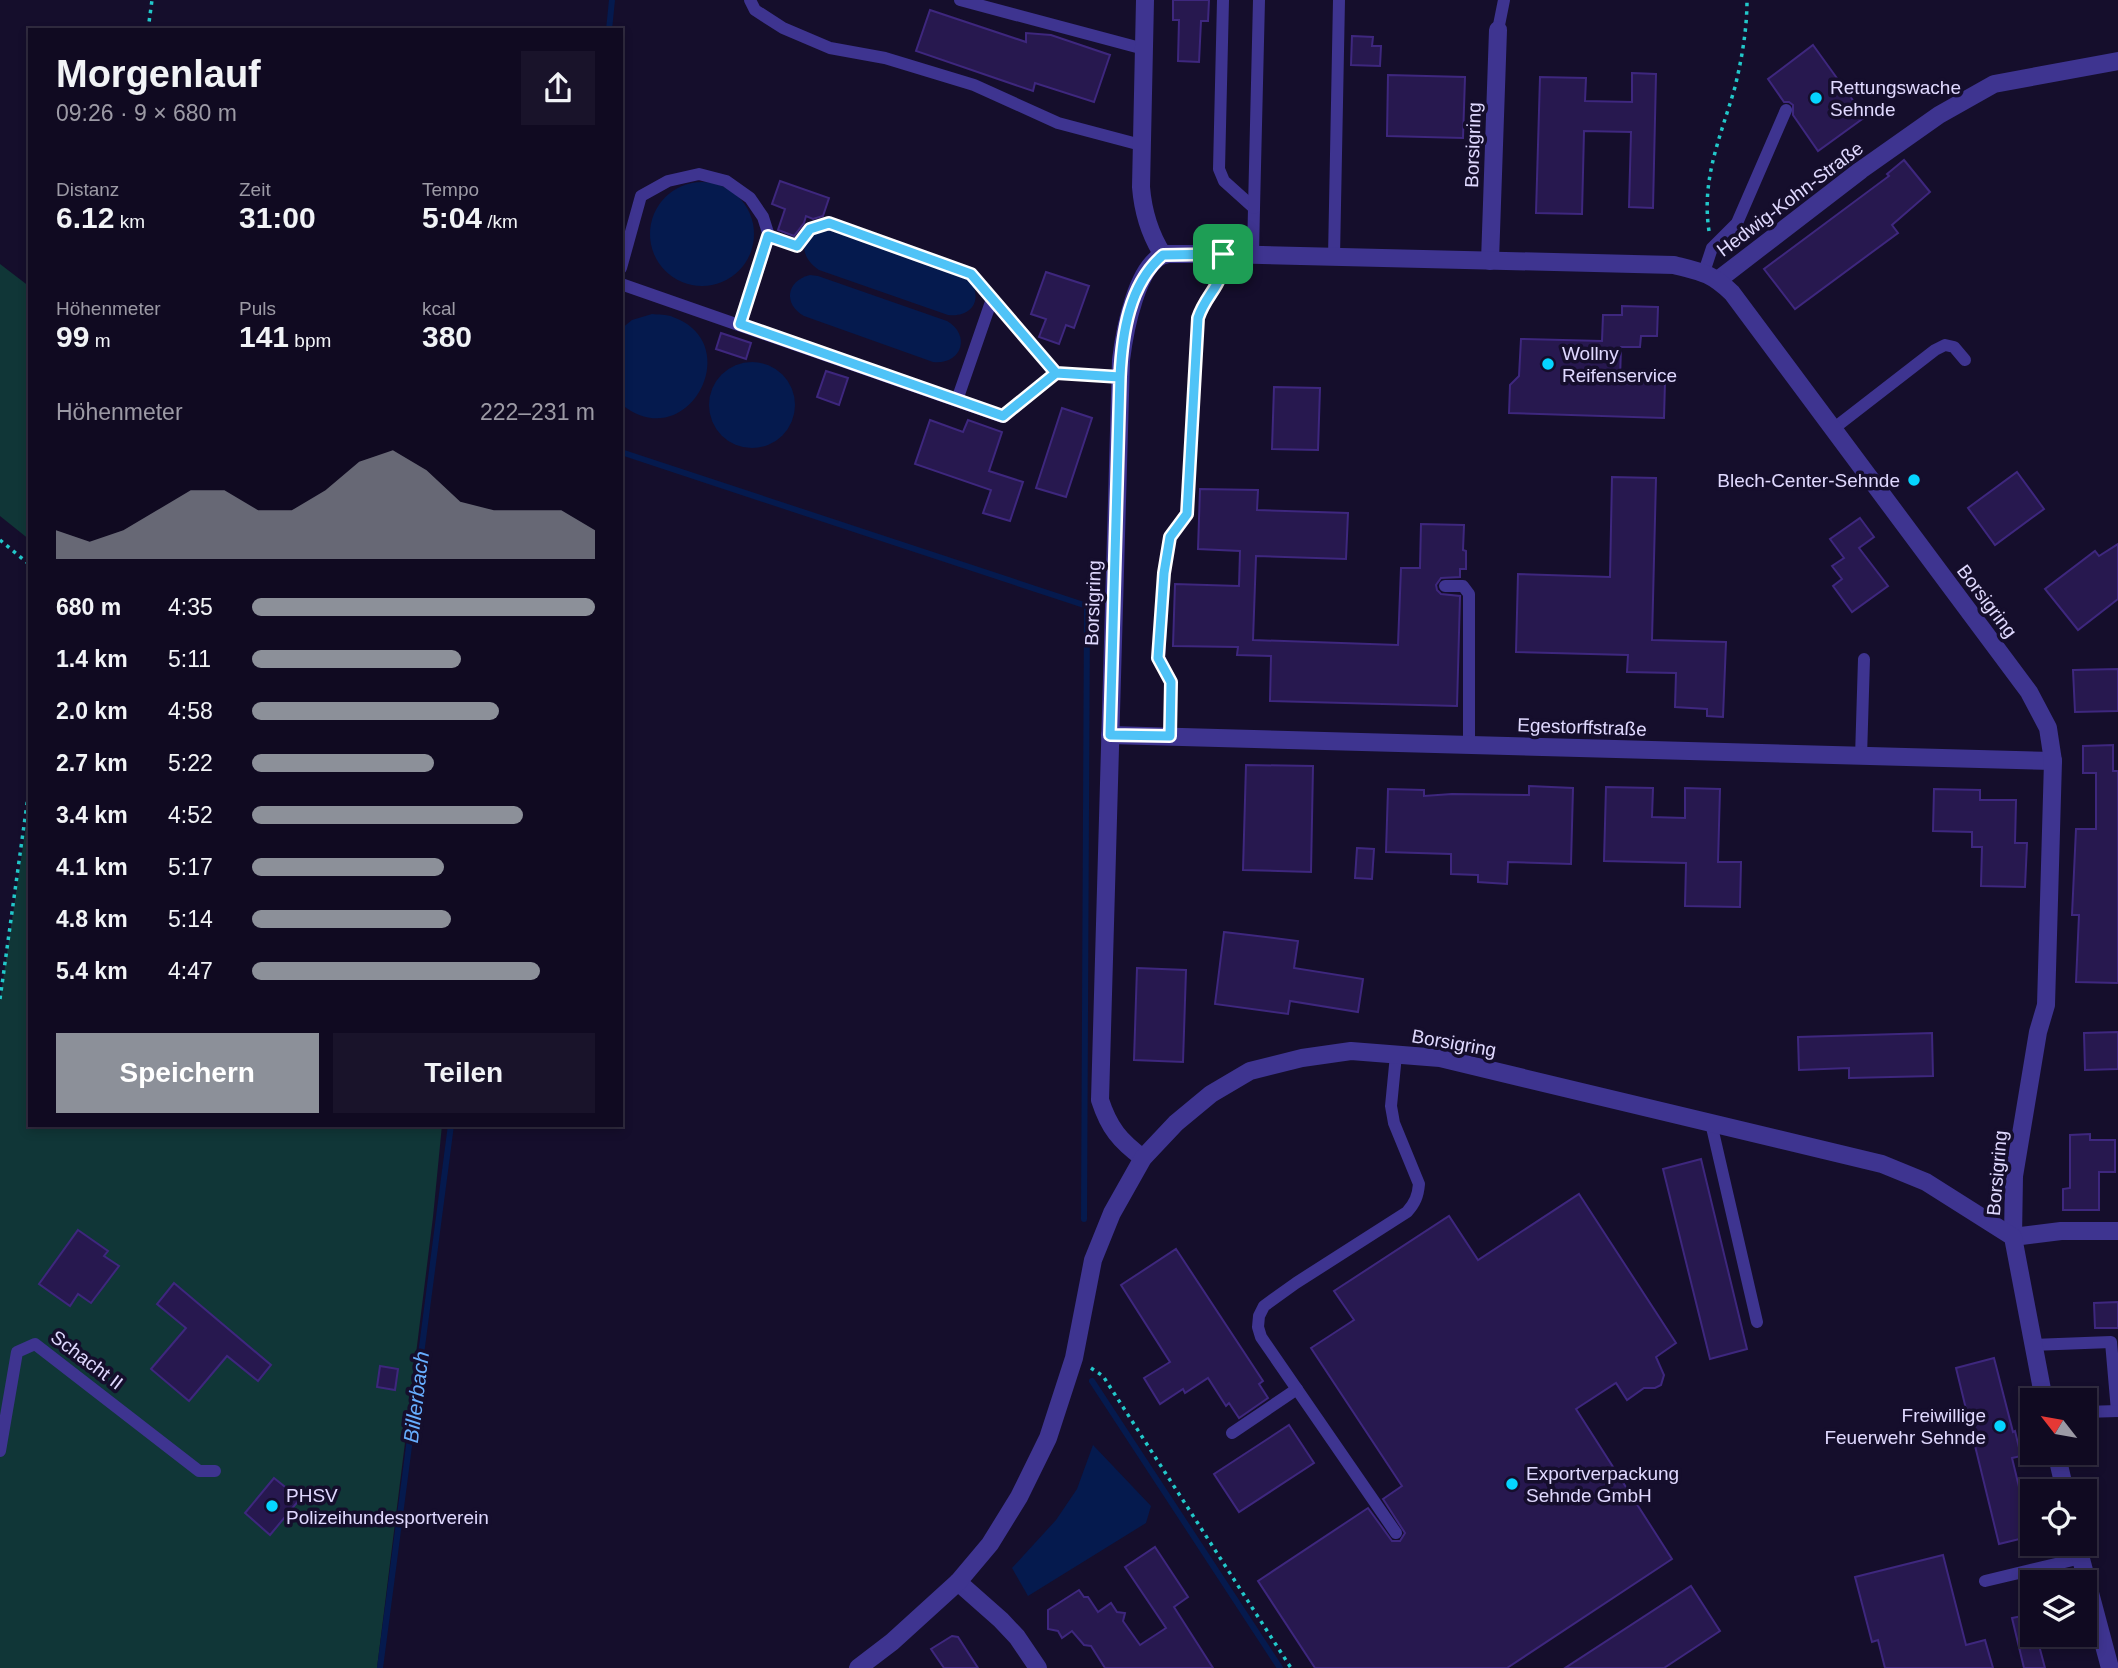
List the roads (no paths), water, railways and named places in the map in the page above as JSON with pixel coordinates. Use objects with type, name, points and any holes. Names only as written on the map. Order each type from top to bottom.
[{"type":"street","points":[[1145,0],[1142,206],[1152,237],[1163,255],[1223,254],[1674,265],[1711,276]]},
{"type":"street","name":"Borsigring","points":[[1490,261],[1498,30]]},
{"type":"street","name":"Hedwig-Kohn-Straße","points":[[1711,276],[1939,115],[1994,84],[2118,61]]},
{"type":"street","name":"Borsigring","points":[[1143,1158],[1122,1142],[1106,1118],[1100,1100],[1120,377],[1125,331],[1132,306],[1145,275],[1163,255]]},
{"type":"street","name":"Borsigring","points":[[1711,276],[1732,293],[2029,692],[2048,728],[2053,761],[2046,1005],[2038,1032],[2014,1176],[2013,1237],[2041,1388]]},
{"type":"street","name":"Egestorffstraße","points":[[1110,735],[2053,761]]},
{"type":"street","name":"Borsigring","points":[[858,1668],[892,1642],[957,1582],[990,1544],[1019,1497],[1048,1438],[1074,1358],[1093,1260],[1112,1213],[1143,1158],[1176,1123],[1212,1094],[1250,1071],[1302,1058],[1351,1051],[1440,1058],[1882,1164],[1926,1182],[2013,1237]]},
{"type":"street","points":[[2013,1237],[2061,1231],[2118,1231]]},
{"type":"street","points":[[2080,1556],[2110,1668]]},
{"type":"street","points":[[957,1582],[1001,1620],[1017,1637],[1038,1668]]},
{"type":"lane","points":[[750,0],[755,10],[783,28],[830,48],[885,58],[974,85],[1058,123],[1141,145]]},
{"type":"lane","points":[[960,0],[1144,49]]},
{"type":"lane","points":[[1223,0],[1219,169],[1224,180],[1254,208]]},
{"type":"lane","points":[[1253,255],[1259,0]]},
{"type":"lane","points":[[1334,257],[1339,0]]},
{"type":"lane","points":[[1498,30],[1504,0]]},
{"type":"lane","points":[[1711,276],[1712,248],[1737,223],[1786,110]]},
{"type":"lane","points":[[623,261],[641,196],[668,181],[699,174],[726,181],[750,198],[764,217],[768,236],[740,324]]},
{"type":"lane","points":[[768,236],[797,246],[810,229],[829,223],[971,274],[1056,373]]},
{"type":"lane","points":[[1170,736],[1171,682],[1158,658],[1164,573],[1170,537],[1187,514],[1198,318],[1203,304],[1224,270],[1223,254]]},
{"type":"lane","points":[[623,285],[1003,416],[1056,373],[1120,377]]},
{"type":"lane","points":[[957,400],[992,299]]},
{"type":"lane","points":[[1833,429],[1935,350],[1945,345],[1954,347],[1965,360]]},
{"type":"lane","points":[[1445,586],[1463,586],[1469,594],[1469,745]]},
{"type":"lane","points":[[1860,757],[1864,659]]},
{"type":"lane","points":[[1395,1533],[1261,1337],[1258,1327],[1264,1306],[1414,1205],[1419,1184],[1394,1123],[1391,1106],[1396,1055]]},
{"type":"lane","points":[[1712,1123],[1757,1322]]},
{"type":"lane","points":[[2032,1345],[2111,1342],[2118,1411],[2097,1412]]},
{"type":"lane","name":"Schacht II","points":[[0,1451],[17,1352],[35,1344],[199,1471],[215,1471]]},
{"type":"lane","points":[[1231,1433],[1297,1389]]},
{"type":"lane","points":[[1985,1581],[2063,1556]]},
{"type":"water","points":[[702,182],[722,186],[739,197],[750,214],[754,234],[750,254],[739,271],[722,282],[702,286],[682,282],[665,271],[654,254],[650,234],[654,214],[665,197],[682,186]]},
{"type":"water","points":[[824,228],[969,279],[975,293],[973,306],[964,313],[948,315],[819,270],[808,259],[804,245],[809,236]]},
{"type":"water","points":[[810,275],[947,321],[959,334],[960,348],[951,359],[933,362],[804,316],[793,305],[790,293],[796,282]]},
{"type":"water","points":[[652,314],[671,316],[695,331],[706,350],[707,371],[700,391],[686,407],[668,417],[645,417],[623,405],[623,327],[632,320]]},
{"type":"water","points":[[752,362],[769,365],[783,374],[792,388],[795,405],[792,422],[783,436],[769,445],[752,448],[735,445],[721,436],[712,422],[709,405],[712,388],[721,374],[735,365]]},
{"type":"water","points":[[1093,1445],[1151,1506],[1146,1523],[1028,1596],[1012,1568],[1056,1520],[1077,1489]]},
{"type":"waterway","name":"Billerbach","points":[[609,28],[612,0]]},
{"type":"waterway","points":[[623,453],[1087,606],[1084,1219]]},
{"type":"waterway","name":"Billerbach","points":[[380,1668],[451,1127]]},
{"type":"waterway","points":[[1092,1381],[1280,1668]]},
{"type":"place","name":"Rettungswache Sehnde","points":[[1816,98]]},
{"type":"place","name":"Wollny Reifenservice","points":[[1548,364]]},
{"type":"place","name":"Blech-Center-Sehnde","points":[[1914,480]]},
{"type":"place","name":"Freiwillige Feuerwehr Sehnde","points":[[2000,1426]]},
{"type":"place","name":"Exportverpackung Sehnde GmbH","points":[[1512,1484]]},
{"type":"place","name":"PHSV Polizeihundesportverein","points":[[272,1506]]}]
